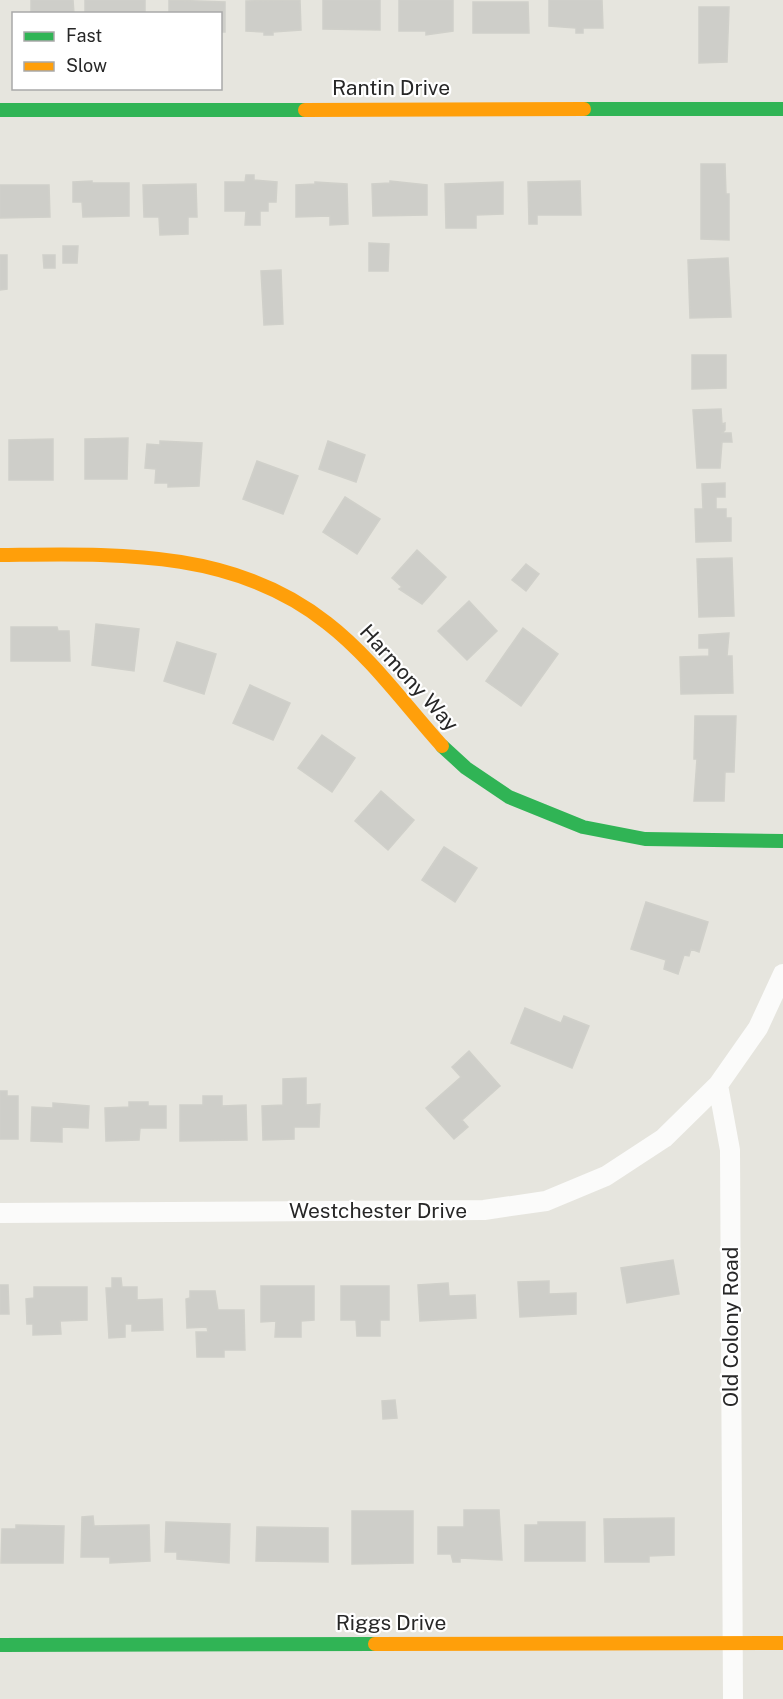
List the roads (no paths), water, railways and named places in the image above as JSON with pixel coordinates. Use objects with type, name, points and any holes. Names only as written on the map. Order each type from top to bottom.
[{"type":"street","name":"Rantin Drive","points":[[0,110],[783,109]]},
{"type":"street","name":"Harmony Way","points":[[0,555],[134,555],[213,566],[276,590],[329,623],[371,662],[448,753],[489,785],[535,810],[584,828],[635,838],[783,841]]},
{"type":"street","points":[[718,1085],[758,1028],[783,974]]},
{"type":"street","name":"Westchester Drive","points":[[0,1213],[484,1210],[546,1201],[606,1176],[664,1138],[718,1085]]},
{"type":"street","name":"Old Colony Road","points":[[718,1085],[730,1150],[733,1699]]},
{"type":"street","name":"Riggs Drive","points":[[0,1644],[783,1643]]}]
